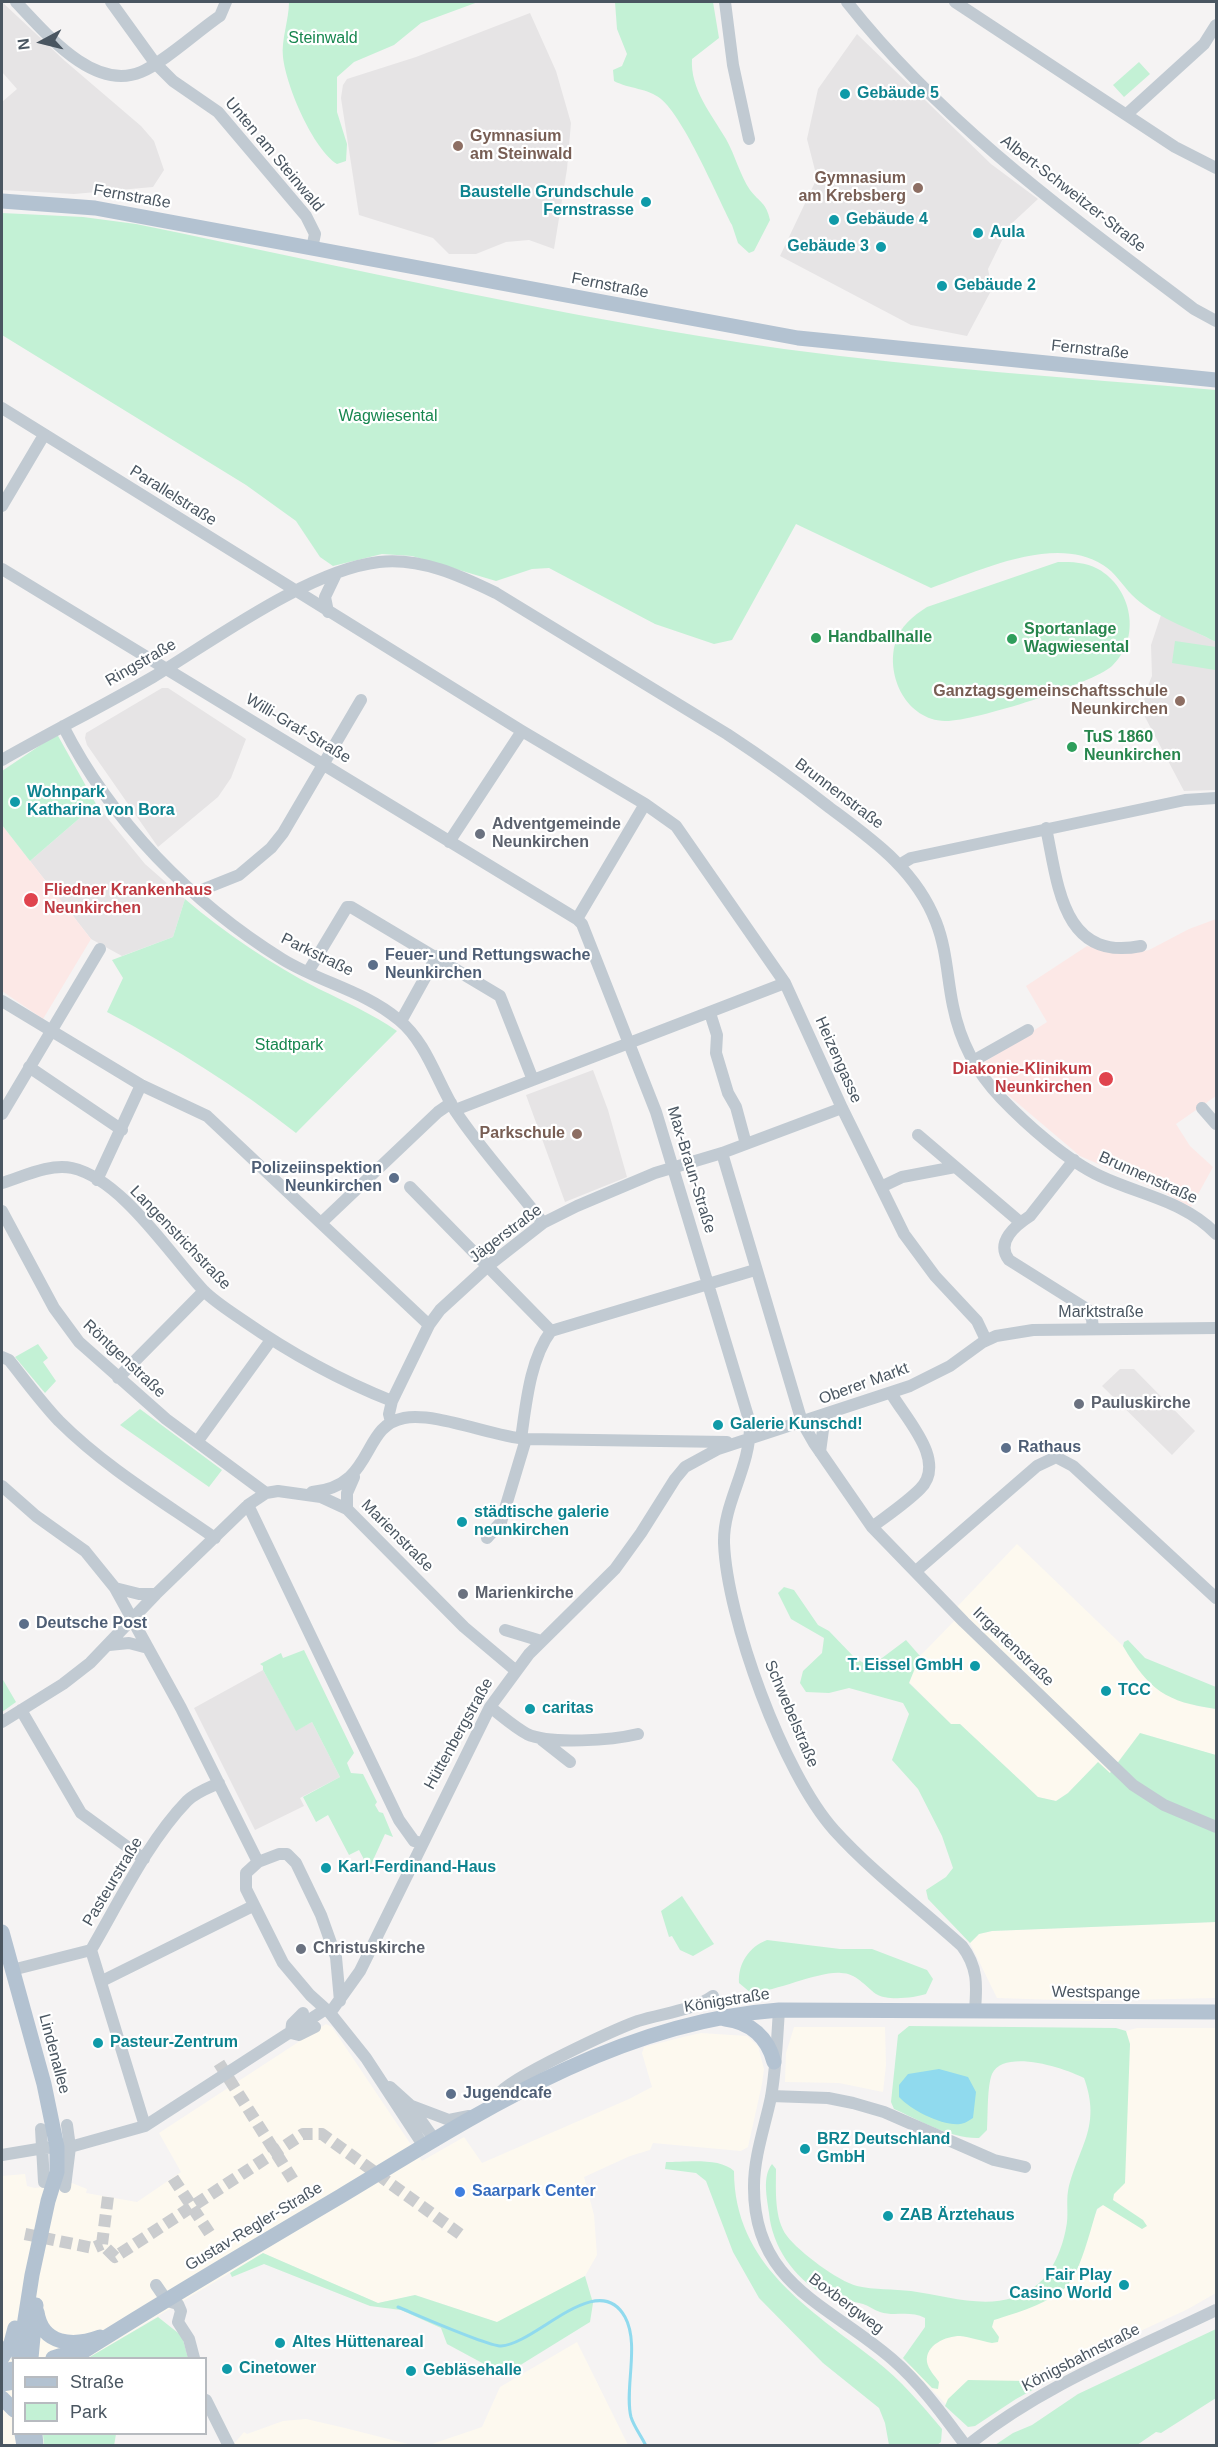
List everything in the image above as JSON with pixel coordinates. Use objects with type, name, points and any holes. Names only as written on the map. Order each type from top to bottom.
[{"type":"main road","name":"Fernstraße","points":[[2,201],[95,208],[798,338],[1216,380]]},
{"type":"main road","name":"Lindenallee","points":[[2,1932],[44,2084],[57,2147],[57,2172],[48,2201],[32,2275],[20,2357]]},
{"type":"main road","name":"Königstraße","points":[[428,2142],[500,2102],[589,2059],[643,2037],[714,2018],[779,2010],[975,2010]]},
{"type":"main road","name":"Westspange","points":[[975,2010],[1216,2012]]},
{"type":"main road","points":[[714,2018],[731,2020],[756,2031],[771,2048],[774,2062]]},
{"type":"main road","name":"Gustav-Regler-Straße","points":[[76,2357],[428,2142]]},
{"type":"main road","name":"Lindenallee","points":[[31,2357],[36,2304],[54,2208],[54,2185]]},
{"type":"main road","points":[[2,2358],[11,2343],[21,2291],[32,2275]]},
{"type":"main road","points":[[36,2304],[42,2329],[60,2342],[74,2343],[95,2339],[125,2327]]},
{"type":"main road","name":"Gustav-Regler-Straße","points":[[56,2357],[99,2343]]},
{"type":"street","points":[[16,2],[43,30],[82,63],[110,75],[132,75],[143,72],[220,16],[226,2]]},
{"type":"street","name":"Unten am Steinwald","points":[[111,2],[155,63],[173,81],[218,112],[309,221],[315,234],[312,248]]},
{"type":"street","points":[[725,2],[733,65],[748,139]]},
{"type":"street","name":"Albert-Schweitzer-Straße","points":[[847,2],[887,48],[998,158],[1061,210],[1194,309],[1216,321]]},
{"type":"street","points":[[955,2],[1175,147],[1216,168]]},
{"type":"street","points":[[1127,114],[1204,44],[1215,31]]},
{"type":"street","name":"Parallelstraße","points":[[2,408],[328,612],[645,804]]},
{"type":"street","points":[[2,506],[44,435]]},
{"type":"street","name":"Brunnenstraße","points":[[296,592],[336,574],[381,562],[408,563],[441,570],[496,593],[762,757],[890,853],[919,888],[936,921],[947,958],[953,1006],[961,1035],[973,1061],[1001,1098],[1074,1160],[1102,1177],[1177,1206],[1197,1217],[1216,1234]]},
{"type":"street","name":"Willi-Graf-Straße","points":[[2,569],[577,919]]},
{"type":"street","points":[[328,612],[325,597],[336,574]]},
{"type":"street","name":"Ringstraße","points":[[2,760],[166,669],[296,592]]},
{"type":"street","points":[[194,893],[239,875],[271,848],[361,700]]},
{"type":"street","name":"Parkstraße","points":[[63,726],[75,752],[107,797],[151,851],[194,893],[255,940],[308,972],[365,996],[400,1022],[416,1038],[453,1106],[543,1223]]},
{"type":"street","points":[[449,842],[522,731]]},
{"type":"street","points":[[901,864],[911,858],[1046,828],[1185,800],[1216,798]]},
{"type":"street","points":[[577,919],[645,804]]},
{"type":"street","name":"Heizengasse","points":[[645,804],[664,816],[685,838],[722,896],[785,983],[842,1108],[910,1244],[934,1276],[976,1321],[986,1340]]},
{"type":"street","points":[[1046,828],[1063,904],[1069,920],[1089,939],[1103,945],[1129,949],[1141,946]]},
{"type":"street","points":[[308,972],[349,906],[437,956],[500,996],[533,1080]]},
{"type":"street","name":"Max-Braun-Straße","points":[[577,919],[586,933],[630,1043],[674,1167],[750,1423],[748,1440]]},
{"type":"street","points":[[2,1114],[100,949]]},
{"type":"street","points":[[400,1022],[437,956]]},
{"type":"street","points":[[321,1223],[438,1112],[533,1080],[785,983]]},
{"type":"street","points":[[2,1001],[141,1085],[207,1116],[429,1325]]},
{"type":"street","points":[[710,1013],[717,1035],[719,1063],[746,1144]]},
{"type":"street","points":[[973,1061],[1028,1030]]},
{"type":"street","points":[[29,1067],[122,1130]]},
{"type":"street","points":[[98,1180],[141,1085]]},
{"type":"street","name":"Jägerstraße","points":[[392,1422],[389,1414],[392,1401],[429,1325],[449,1301],[488,1266],[543,1223],[603,1194],[842,1108]]},
{"type":"street","points":[[1202,1108],[1216,1124]]},
{"type":"street","points":[[918,1135],[1020,1222]]},
{"type":"street","name":"Irrgartenstraße","points":[[722,1153],[802,1422],[872,1527],[964,1622],[1133,1785],[1164,1805],[1216,1827]]},
{"type":"street","points":[[1074,1160],[1030,1216],[1020,1222],[1004,1241],[1005,1256],[1051,1289],[1087,1309],[1092,1319],[1093,1329]]},
{"type":"street","name":"Langenstrichstraße","points":[[2,1183],[58,1167],[71,1167],[98,1180],[139,1216],[204,1291],[271,1340],[324,1371],[392,1401]]},
{"type":"street","points":[[881,1187],[902,1177],[955,1167]]},
{"type":"street","points":[[410,1187],[551,1330]]},
{"type":"street","name":"Röntgenstraße","points":[[2,1211],[68,1329],[118,1378],[266,1494]]},
{"type":"street","points":[[487,1538],[501,1522],[524,1439],[533,1375],[544,1340],[551,1330],[755,1270]]},
{"type":"street","points":[[118,1378],[204,1291]]},
{"type":"street","name":"Marktstraße","points":[[986,1340],[1012,1332],[1033,1330],[1216,1328]]},
{"type":"street","points":[[197,1442],[271,1340]]},
{"type":"street","name":"Oberer Markt","points":[[748,1440],[891,1393],[930,1377],[986,1340]]},
{"type":"street","points":[[2,1357],[9,1360],[58,1419],[83,1443],[115,1469],[215,1538]]},
{"type":"street","points":[[872,1527],[920,1489],[929,1471],[927,1454],[920,1438],[891,1393]]},
{"type":"street","points":[[820,1452],[825,1415]]},
{"type":"street","points":[[347,1509],[347,1493],[357,1470],[379,1433],[392,1422],[403,1418],[426,1418],[524,1439],[627,1438],[682,1442],[748,1440]]},
{"type":"street","name":"Hüttenbergstraße","points":[[2,2155],[57,2147],[145,2126],[328,2011],[340,2001],[360,1971],[421,1843],[490,1707],[515,1670],[615,1569],[685,1467],[700,1457],[748,1440]]},
{"type":"street","name":"Schwebelstraße","points":[[748,1440],[726,1522],[725,1549],[743,1637],[786,1754],[824,1817],[857,1852],[962,1946],[976,1968],[975,2010]]},
{"type":"street","points":[[682,1442],[686,1451],[685,1467]]},
{"type":"street","points":[[916,1571],[1042,1461],[1062,1459],[1216,1598]]},
{"type":"street","points":[[298,1492],[340,1485],[357,1470]]},
{"type":"street","points":[[2,1486],[36,1516],[85,1551],[115,1588],[219,1783],[258,1862]]},
{"type":"street","name":"Marienstraße","points":[[2,1722],[72,1677],[109,1645],[156,1594],[248,1505],[266,1494],[298,1492],[321,1497],[347,1509],[464,1627],[515,1670]]},
{"type":"street","points":[[248,1505],[399,1820],[414,1841],[421,1843]]},
{"type":"street","points":[[115,1588],[140,1594],[156,1594]]},
{"type":"street","points":[[505,1630],[538,1640]]},
{"type":"street","points":[[109,1645],[129,1643],[148,1648]]},
{"type":"street","points":[[490,1707],[570,1762]]},
{"type":"street","points":[[21,1710],[81,1813],[144,1859]]},
{"type":"street","points":[[538,1738],[568,1740],[638,1734]]},
{"type":"street","name":"Pasteurstraße","points":[[145,2126],[91,1950],[144,1859],[187,1801],[219,1783]]},
{"type":"street","points":[[340,2001],[333,1949],[321,1915],[296,1863],[287,1854],[279,1854],[258,1862],[250,1868],[245,1878],[246,1889],[283,1964],[310,1995],[328,2011],[428,2142]]},
{"type":"street","points":[[102,1981],[253,1906]]},
{"type":"street","points":[[12,1970],[91,1950]]},
{"type":"street","name":"Königstraße","points":[[500,2102],[499,2094],[506,2086],[636,2022],[692,2007],[713,1996]]},
{"type":"street","name":"Boxbergweg","points":[[779,2010],[771,2096],[756,2161],[754,2186],[756,2216],[776,2263],[805,2297],[874,2345],[908,2374],[966,2445]]},
{"type":"street","points":[[303,2013],[292,2024],[291,2033],[299,2035],[315,2027]]},
{"type":"street","points":[[636,2022],[643,2037]]},
{"type":"street","points":[[380,2078],[410,2105],[449,2120],[479,2113]]},
{"type":"street","points":[[771,2096],[828,2098],[862,2105],[884,2112],[994,2160],[1025,2167]]},
{"type":"street","points":[[410,2105],[428,2142]]},
{"type":"street","points":[[41,2128],[57,2147],[67,2125]]},
{"type":"street","points":[[156,2285],[167,2301],[178,2304],[181,2311],[178,2322],[189,2339],[194,2357]]},
{"type":"street","name":"Königsbahnstraße","points":[[966,2445],[1046,2393],[1216,2310]]},
{"type":"street","points":[[207,2402],[229,2445]]},
{"type":"shaded area","points":[[2,2],[65,61],[141,126],[154,141],[164,170],[153,187],[74,194],[2,190],[2,102],[17,89],[2,72]]},
{"type":"shaded area","name":"Gymnasium am Steinwald","points":[[530,13],[556,71],[571,123],[567,169],[554,249],[529,240],[506,242],[476,254],[449,254],[433,238],[359,215],[341,98],[343,85],[347,79],[416,57]]},
{"type":"shaded area","name":"Gymnasium am Krebsberg","points":[[857,34],[991,164],[1038,199],[1009,226],[988,269],[992,289],[967,336],[911,325],[780,256],[817,178],[807,139],[818,89]]},
{"type":"shaded area","name":"Ganztagsgemeinschaftsschule Neunkirchen","points":[[1161,615],[1216,642],[1216,790],[1184,791],[1145,717],[1143,709],[1145,693],[1152,676],[1151,645]]},
{"type":"shaded area","points":[[162,688],[168,688],[246,739],[231,778],[218,797],[158,847],[87,745],[85,738],[86,733]]},
{"type":"shaded area","points":[[96,804],[145,864],[185,899],[173,937],[122,956],[91,939],[30,861]]},
{"type":"shaded area","name":"Fliedner Krankenhaus Neunkirchen","points":[[2,825],[91,939],[43,1019],[2,991]]},
{"type":"shaded area","name":"Diakonie-Klinikum Neunkirchen","points":[[1216,919],[1216,1096],[1176,1124],[1190,1146],[1213,1167],[1191,1207],[1163,1192],[1080,1156],[1008,1095],[983,1063],[1047,1022],[1026,986],[1087,946],[1111,952],[1133,953],[1149,950],[1189,929]]},
{"type":"shaded area","name":"Parkschule","points":[[593,1070],[608,1110],[627,1177],[565,1202],[526,1095]]},
{"type":"shaded area","points":[[1120,1369],[1134,1369],[1195,1431],[1172,1455],[1102,1386]]},
{"type":"shaded area","points":[[1017,1544],[1123,1646],[1138,1670],[1196,1706],[1216,1709],[1216,1755],[1140,1733],[1109,1774],[1097,1763],[1068,1793],[1056,1801],[1038,1797],[960,1724],[951,1724],[909,1682],[920,1656],[961,1614],[956,1608]]},
{"type":"shaded area","points":[[263,1670],[296,1730],[312,1722],[340,1777],[300,1798],[304,1806],[255,1830],[194,1708]]},
{"type":"shaded area","points":[[1216,1922],[1216,1998],[1087,2001],[997,1998],[970,1943],[979,1934],[992,1931]]},
{"type":"shaded area","points":[[326,2024],[332,2027],[422,2161],[464,2137],[482,2163],[629,2099],[652,2087],[642,2053],[644,2047],[701,2033],[747,2036],[758,2046],[764,2069],[748,2147],[741,2151],[653,2143],[650,2150],[630,2156],[584,2177],[594,2215],[597,2255],[585,2276],[519,2313],[497,2322],[415,2295],[378,2303],[263,2253],[90,2357],[12,2357],[12,2435],[43,2435],[44,2445],[2,2446],[2,2176],[25,2174],[27,2186],[35,2188],[72,2183],[87,2189],[86,2193],[137,2202],[181,2172],[159,2133]]},
{"type":"shaded area","points":[[794,2027],[885,2027],[886,2065],[883,2092],[839,2083],[785,2082],[786,2053]]},
{"type":"shaded area","points":[[1137,2028],[1216,2028],[1216,2293],[1188,2309],[1011,2391],[962,2421],[910,2367],[929,2341],[1066,2287],[1077,2269],[1097,2210],[1103,2205],[1130,2044],[1126,2031]]},
{"type":"shaded area","points":[[577,2342],[628,2445],[429,2445],[482,2427],[500,2387]]},
{"type":"shaded area","points":[[306,2419],[412,2445],[232,2446],[244,2432],[247,2434],[283,2421]]},
{"type":"green space","name":"Steinwald","points":[[289,2],[478,2],[421,23],[394,45],[354,62],[337,77],[337,112],[347,144],[346,161],[337,164],[319,145],[310,131],[289,84],[283,50]]},
{"type":"green space","points":[[615,2],[713,2],[719,38],[692,59],[692,70],[698,91],[726,139],[746,184],[765,206],[768,214],[770,220],[754,251],[749,253],[738,243],[732,225],[700,158],[670,109],[656,95],[614,81],[613,70],[622,66],[627,54],[617,29]]},
{"type":"green space","points":[[1139,62],[1150,74],[1124,97],[1113,85]]},
{"type":"green space","name":"Wagwiesental","points":[[2,213],[83,217],[136,224],[621,323],[784,349],[946,367],[1216,390],[1216,642],[1151,610],[1132,595],[1107,568],[1084,556],[1063,553],[1017,558],[931,588],[796,524],[732,640],[714,644],[655,624],[549,568],[532,569],[496,581],[412,556],[382,554],[333,566],[320,557],[296,521],[246,485],[2,335]]},
{"type":"green space","name":"Sportanlage Wagwiesental","points":[[1058,562],[1074,562],[1098,569],[1110,577],[1119,588],[1129,614],[1130,628],[1121,655],[1112,666],[1100,674],[1057,692],[959,720],[932,719],[910,705],[902,695],[897,683],[893,657],[897,638],[908,622],[927,607]]},
{"type":"green space","points":[[1175,641],[1216,647],[1215,670],[1172,663]]},
{"type":"green space","points":[[57,734],[96,804],[30,861],[2,825],[2,771]]},
{"type":"green space","name":"Stadtpark","points":[[185,899],[266,959],[397,1031],[296,1133],[204,1068],[107,1012],[123,978],[112,960],[173,937]]},
{"type":"green space","points":[[38,1344],[48,1358],[43,1362],[56,1381],[45,1393],[15,1357]]},
{"type":"green space","points":[[140,1409],[222,1470],[209,1487],[120,1425]]},
{"type":"green space","points":[[784,1587],[794,1590],[818,1625],[829,1631],[854,1657],[870,1667],[906,1640],[920,1656],[909,1683],[951,1724],[960,1724],[1038,1797],[1056,1801],[1068,1793],[1098,1762],[1110,1773],[1140,1733],[1216,1755],[1216,1922],[992,1931],[979,1934],[970,1943],[928,1899],[926,1890],[946,1877],[953,1868],[942,1836],[918,1789],[892,1760],[909,1714],[903,1703],[849,1688],[829,1693],[806,1692],[800,1683],[803,1671],[822,1653],[824,1638],[791,1619],[778,1593]]},
{"type":"green space","points":[[1128,1640],[1145,1658],[1216,1687],[1216,1709],[1171,1698],[1160,1691],[1132,1661],[1123,1646]]},
{"type":"green space","points":[[304,1650],[354,1753],[347,1763],[351,1773],[363,1774],[377,1802],[375,1805],[379,1812],[383,1813],[393,1837],[385,1834],[369,1869],[359,1850],[349,1855],[328,1815],[316,1822],[303,1797],[340,1777],[312,1722],[296,1731],[260,1664],[281,1653],[283,1658]]},
{"type":"green space","points":[[2,1678],[16,1702],[2,1712]]},
{"type":"green space","points":[[682,1896],[714,1944],[693,1956],[680,1950],[672,1936],[669,1937],[661,1911]]},
{"type":"green space","points":[[767,1940],[840,1949],[872,1949],[927,1970],[933,1979],[926,1994],[908,1998],[881,1996],[856,1978],[841,1973],[821,1975],[751,1993],[739,1983],[740,1969],[750,1951]]},
{"type":"green space","points":[[909,2026],[1116,2028],[1126,2031],[1130,2044],[1125,2183],[1114,2194],[1113,2200],[1143,2220],[1147,2226],[1142,2229],[1103,2205],[1097,2209],[1081,2261],[1071,2280],[1059,2293],[1022,2311],[994,2320],[992,2327],[999,2337],[998,2342],[992,2343],[960,2336],[943,2340],[933,2346],[927,2356],[927,2362],[939,2382],[938,2389],[932,2388],[903,2358],[925,2327],[925,2318],[914,2314],[885,2313],[863,2304],[823,2294],[803,2279],[786,2260],[771,2225],[766,2188],[769,2169],[772,2164],[776,2169],[778,2213],[787,2236],[809,2258],[849,2283],[960,2300],[1009,2299],[1024,2293],[1043,2279],[1062,2243],[1067,2223],[1068,2191],[1089,2124],[1089,2095],[1084,2078],[1050,2065],[1035,2062],[1009,2062],[999,2066],[990,2079],[987,2130],[979,2138],[946,2132],[894,2109],[891,2102],[898,2035]]},
{"type":"green space","points":[[666,2162],[711,2162],[734,2171],[737,2204],[747,2233],[761,2259],[802,2303],[902,2384],[942,2429],[941,2442],[937,2445],[889,2445],[885,2423],[879,2408],[823,2363],[759,2298],[733,2252],[706,2181],[696,2173],[665,2169]]},
{"type":"green space","points":[[263,2253],[378,2303],[415,2295],[497,2322],[585,2276],[593,2303],[590,2322],[514,2369],[497,2371],[447,2344],[441,2328],[401,2310],[370,2306],[264,2264],[232,2277],[230,2273]]},
{"type":"green space","points":[[158,2317],[182,2336],[188,2357],[90,2357]]},
{"type":"green space","points":[[1216,2329],[1216,2398],[1161,2433],[1156,2432],[1137,2445],[995,2445],[1013,2433],[1032,2425],[1078,2394]]},
{"type":"green space","points":[[1107,2341],[1113,2343],[1109,2348],[1016,2399],[975,2426],[968,2427],[945,2406],[948,2399],[968,2380],[1026,2381]]},
{"type":"green space","points":[[43,2435],[116,2435],[114,2446],[44,2445]]},
{"type":"water","points":[[939,2069],[968,2077],[976,2092],[973,2118],[967,2122],[953,2124],[936,2120],[919,2112],[899,2097],[899,2085],[908,2074]]},
{"type":"waterway","points":[[398,2307],[467,2336],[501,2346],[531,2334],[583,2304],[599,2301],[613,2304],[625,2317],[629,2328],[632,2353],[629,2406],[632,2421],[646,2446]]},
{"type":"tunnel","points":[[219,2063],[293,2180]]},
{"type":"tunnel","points":[[108,2197],[102,2244],[115,2257],[303,2134],[322,2134],[460,2234]]},
{"type":"tunnel","points":[[173,2178],[210,2234]]},
{"type":"tunnel","points":[[25,2234],[93,2248],[102,2244]]},
{"type":"place","name":"Gebäude 5","points":[[845,94]]},
{"type":"place","name":"Gymnasium am Steinwald","points":[[458,146]]},
{"type":"place","name":"Gymnasium am Krebsberg","points":[[918,188]]},
{"type":"place","name":"Baustelle Grundschule Fernstrasse","points":[[646,202]]},
{"type":"place","name":"Gebäude 4","points":[[834,220]]},
{"type":"place","name":"Aula","points":[[978,233]]},
{"type":"place","name":"Gebäude 3","points":[[881,247]]},
{"type":"place","name":"Gebäude 2","points":[[942,286]]},
{"type":"place","name":"Handballhalle","points":[[816,638]]},
{"type":"place","name":"Sportanlage Wagwiesental","points":[[1012,639]]},
{"type":"place","name":"Ganztagsgemeinschaftsschule Neunkirchen","points":[[1180,701]]},
{"type":"place","name":"TuS 1860 Neunkirchen","points":[[1072,747]]},
{"type":"place","name":"Wohnpark Katharina von Bora","points":[[15,802]]},
{"type":"place","name":"Adventgemeinde Neunkirchen","points":[[480,834]]},
{"type":"place","name":"Fliedner Krankenhaus Neunkirchen","points":[[31,900]]},
{"type":"place","name":"Feuer- und Rettungswache Neunkirchen","points":[[373,965]]},
{"type":"place","name":"Diakonie-Klinikum Neunkirchen","points":[[1106,1079]]},
{"type":"place","name":"Parkschule","points":[[577,1134]]},
{"type":"place","name":"Polizeiinspektion Neunkirchen","points":[[394,1178]]},
{"type":"place","name":"Pauluskirche","points":[[1079,1404]]},
{"type":"place","name":"Galerie Kunschd!","points":[[718,1425]]},
{"type":"place","name":"Rathaus","points":[[1006,1448]]},
{"type":"place","name":"städtische galerie neunkirchen","points":[[462,1522]]},
{"type":"place","name":"Marienkirche","points":[[463,1594]]},
{"type":"place","name":"Deutsche Post","points":[[24,1624]]},
{"type":"place","name":"T. Eissel GmbH","points":[[975,1666]]},
{"type":"place","name":"TCC","points":[[1106,1691]]},
{"type":"place","name":"caritas","points":[[530,1709]]},
{"type":"place","name":"Karl-Ferdinand-Haus","points":[[326,1868]]},
{"type":"place","name":"Christuskirche","points":[[301,1949]]},
{"type":"place","name":"Pasteur-Zentrum","points":[[98,2043]]},
{"type":"place","name":"Jugendcafe","points":[[451,2094]]},
{"type":"place","name":"BRZ Deutschland GmbH","points":[[805,2149]]},
{"type":"place","name":"Saarpark Center","points":[[460,2192]]},
{"type":"place","name":"ZAB Ärztehaus","points":[[888,2216]]},
{"type":"place","name":"Fair Play Casino World","points":[[1124,2285]]},
{"type":"place","name":"Altes Hüttenareal","points":[[280,2343]]},
{"type":"place","name":"Cinetower","points":[[227,2369]]},
{"type":"place","name":"Gebläsehalle","points":[[411,2371]]}]
